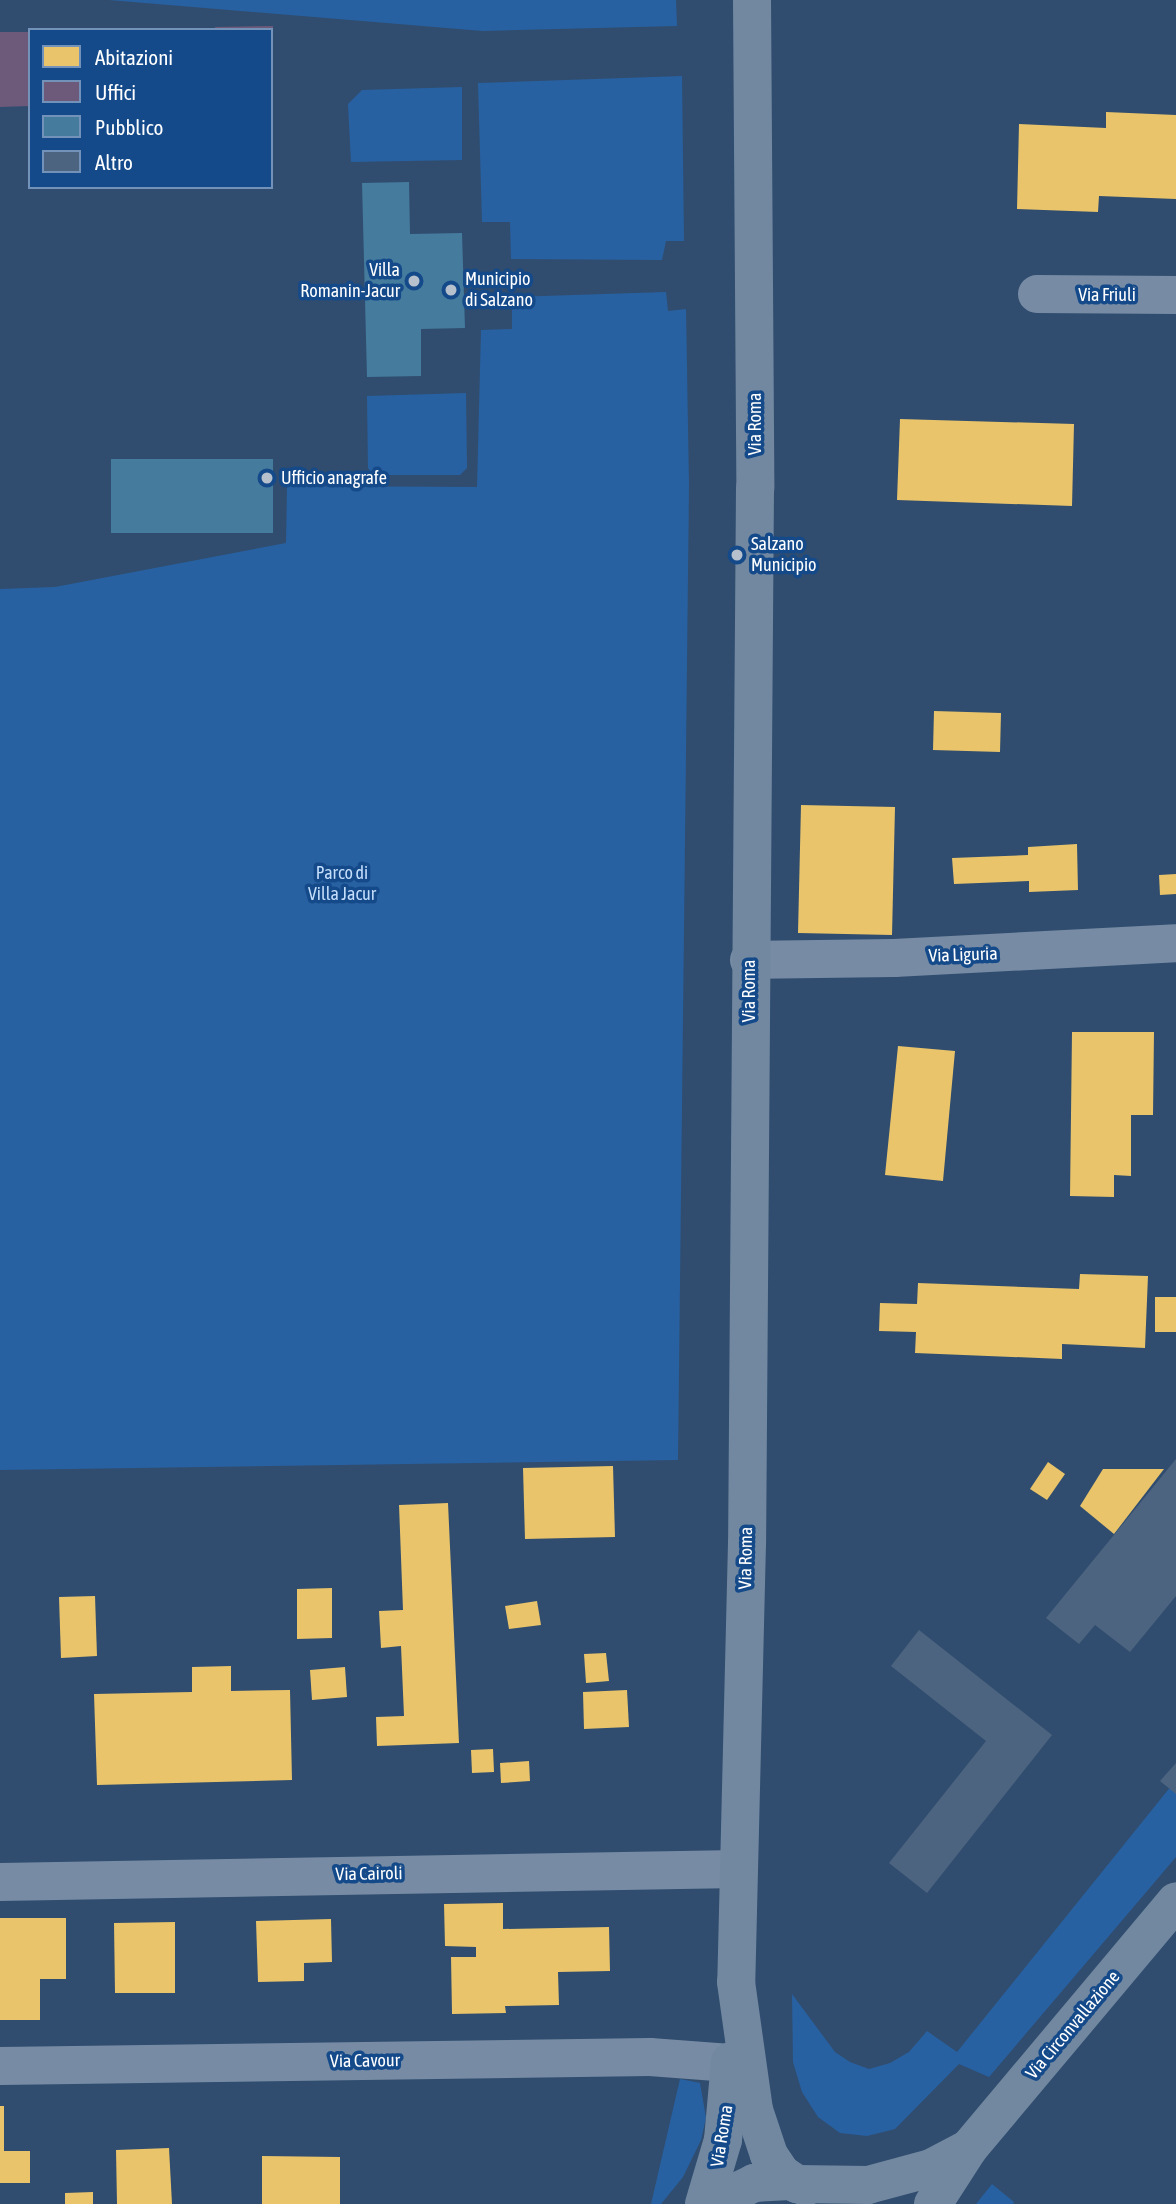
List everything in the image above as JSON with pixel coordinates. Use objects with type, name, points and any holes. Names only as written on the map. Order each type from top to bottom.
[{"type":"street","name":"Via Roma","points":[[704,2204],[723,2140],[736,1982],[747,1543],[749,960],[755,488],[752,0]]},
{"type":"street","name":"Via Friuli","points":[[1037,295],[1176,295]]},
{"type":"street","name":"Via Liguria","points":[[749,960],[907,957],[1176,943]]},
{"type":"street","name":"Via Cairoli","points":[[0,1882],[738,1869]]},
{"type":"street","name":"Via Circonvallazione","points":[[933,2204],[969,2148],[1176,1901]]},
{"type":"street","name":"Via Roma","points":[[736,1982],[754,2110],[769,2155],[782,2175],[838,2204]]},
{"type":"street","name":"Via Cavour","points":[[0,2066],[650,2057],[730,2063]]},
{"type":"street","name":"Via Circonvallazione","points":[[797,2183],[868,2185],[931,2168],[969,2148]]},
{"type":"street","name":"Via Roma","points":[[711,2204],[754,2183],[797,2183]]},
{"type":"green space","points":[[109,0],[676,0],[677,26],[483,31]]},
{"type":"green space","points":[[682,76],[684,241],[666,241],[662,260],[511,259],[510,222],[482,222],[478,83]]},
{"type":"green space","points":[[462,87],[462,160],[351,162],[348,104],[362,90]]},
{"type":"green space","name":"Parco di Villa Jacur","points":[[666,292],[668,311],[686,309],[689,486],[678,1460],[0,1470],[0,589],[55,587],[286,543],[287,486],[477,487],[481,330],[512,329],[512,297]]},
{"type":"green space","points":[[466,393],[467,468],[460,475],[373,475],[368,468],[367,396]]},
{"type":"green space","points":[[1176,1780],[1176,1857],[989,2077],[959,2064],[895,2129],[867,2136],[840,2133],[818,2117],[802,2092],[793,2062],[792,1994],[835,2052],[850,2062],[869,2069],[890,2063],[909,2052],[927,2031],[957,2052]]},
{"type":"green space","points":[[680,2079],[700,2083],[706,2118],[701,2140],[683,2177],[661,2204],[651,2204]]},
{"type":"green space","points":[[992,2184],[1014,2202],[1013,2204],[976,2204]]},
{"type":"building: Abitazioni","points":[[1106,112],[1176,115],[1176,199],[1099,196],[1098,212],[1017,209],[1019,124],[1106,128]]},
{"type":"building: Abitazioni","points":[[900,419],[1074,424],[1072,506],[897,500]]},
{"type":"building: Abitazioni","points":[[934,711],[1001,713],[1000,752],[933,750]]},
{"type":"building: Abitazioni","points":[[801,805],[895,807],[892,935],[798,933]]},
{"type":"building: Abitazioni","points":[[1077,844],[1078,890],[1029,892],[1029,881],[954,884],[952,858],[1028,855],[1028,847]]},
{"type":"building: Abitazioni","points":[[1176,874],[1176,894],[1160,895],[1159,875]]},
{"type":"building: Abitazioni","points":[[1072,1032],[1154,1032],[1153,1115],[1131,1115],[1131,1176],[1114,1175],[1114,1197],[1070,1196]]},
{"type":"building: Abitazioni","points":[[898,1046],[955,1051],[943,1181],[885,1175]]},
{"type":"building: Abitazioni","points":[[1080,1274],[1148,1276],[1145,1348],[1062,1344],[1062,1359],[915,1353],[916,1332],[879,1331],[880,1303],[917,1304],[918,1283],[1079,1289]]},
{"type":"building: Abitazioni","points":[[1155,1297],[1176,1297],[1176,1332],[1155,1332]]},
{"type":"building: Abitazioni","points":[[1048,1462],[1065,1474],[1047,1500],[1030,1489]]},
{"type":"building: Abitazioni","points":[[613,1466],[615,1537],[525,1539],[523,1468]]},
{"type":"building: Abitazioni","points":[[1103,1469],[1164,1469],[1114,1534],[1080,1506]]},
{"type":"building: Abitazioni","points":[[448,1503],[459,1743],[377,1746],[376,1717],[404,1716],[401,1646],[381,1648],[379,1611],[403,1610],[399,1505]]},
{"type":"building: Abitazioni","points":[[332,1588],[332,1638],[297,1639],[297,1589]]},
{"type":"building: Abitazioni","points":[[95,1596],[97,1656],[61,1658],[59,1597]]},
{"type":"building: Abitazioni","points":[[537,1601],[541,1625],[509,1629],[505,1606]]},
{"type":"building: Abitazioni","points":[[606,1653],[609,1681],[586,1683],[584,1654]]},
{"type":"building: Abitazioni","points":[[231,1666],[231,1691],[290,1690],[292,1780],[97,1785],[94,1694],[192,1692],[192,1667]]},
{"type":"building: Abitazioni","points":[[345,1667],[347,1697],[312,1700],[310,1670]]},
{"type":"building: Abitazioni","points":[[627,1690],[629,1727],[584,1729],[583,1692]]},
{"type":"building: Abitazioni","points":[[493,1749],[494,1772],[472,1773],[471,1750]]},
{"type":"building: Abitazioni","points":[[529,1761],[530,1781],[501,1783],[500,1763]]},
{"type":"building: Abitazioni","points":[[503,1903],[503,1929],[609,1927],[610,1971],[558,1972],[559,2005],[505,2006],[506,2013],[452,2014],[451,1957],[476,1957],[476,1947],[445,1946],[444,1904]]},
{"type":"building: Abitazioni","points":[[0,1918],[66,1918],[66,1979],[40,1979],[40,2020],[0,2020]]},
{"type":"building: Abitazioni","points":[[331,1919],[332,1962],[304,1963],[304,1981],[258,1982],[256,1921]]},
{"type":"building: Abitazioni","points":[[175,1922],[175,1993],[115,1993],[114,1923]]},
{"type":"building: Abitazioni","points":[[0,2106],[4,2106],[4,2151],[30,2151],[30,2183],[0,2183]]},
{"type":"building: Abitazioni","points":[[169,2148],[172,2204],[117,2204],[116,2150]]},
{"type":"building: Abitazioni","points":[[262,2156],[340,2157],[340,2204],[262,2204]]},
{"type":"building: Abitazioni","points":[[93,2192],[93,2204],[65,2204],[65,2193]]},
{"type":"building: Uffici","points":[[273,26],[273,28],[215,28]]},
{"type":"building: Uffici","points":[[0,32],[28,32],[28,106],[0,107]]},
{"type":"building: Pubblico","name":"Villa Romanin-Jacur","points":[[409,182],[410,234],[462,233],[465,328],[421,329],[421,376],[367,377],[362,183]]},
{"type":"building: Pubblico","points":[[111,459],[273,459],[273,533],[111,533]]},
{"type":"building: Altro","points":[[1176,1459],[1176,1596],[1130,1652],[1095,1625],[1079,1644],[1046,1618]]},
{"type":"building: Altro","points":[[919,1630],[1052,1735],[927,1893],[889,1863],[986,1741],[891,1666]]},
{"type":"building: Altro","points":[[1176,1763],[1176,1794],[1160,1781]]},
{"type":"place","name":"Villa Romanin-Jacur","points":[[414,281]]},
{"type":"place","name":"Municipio di Salzano","points":[[451,290]]},
{"type":"place","name":"Ufficio anagrafe","points":[[267,478]]},
{"type":"place","name":"Salzano Municipio","points":[[737,555]]}]
